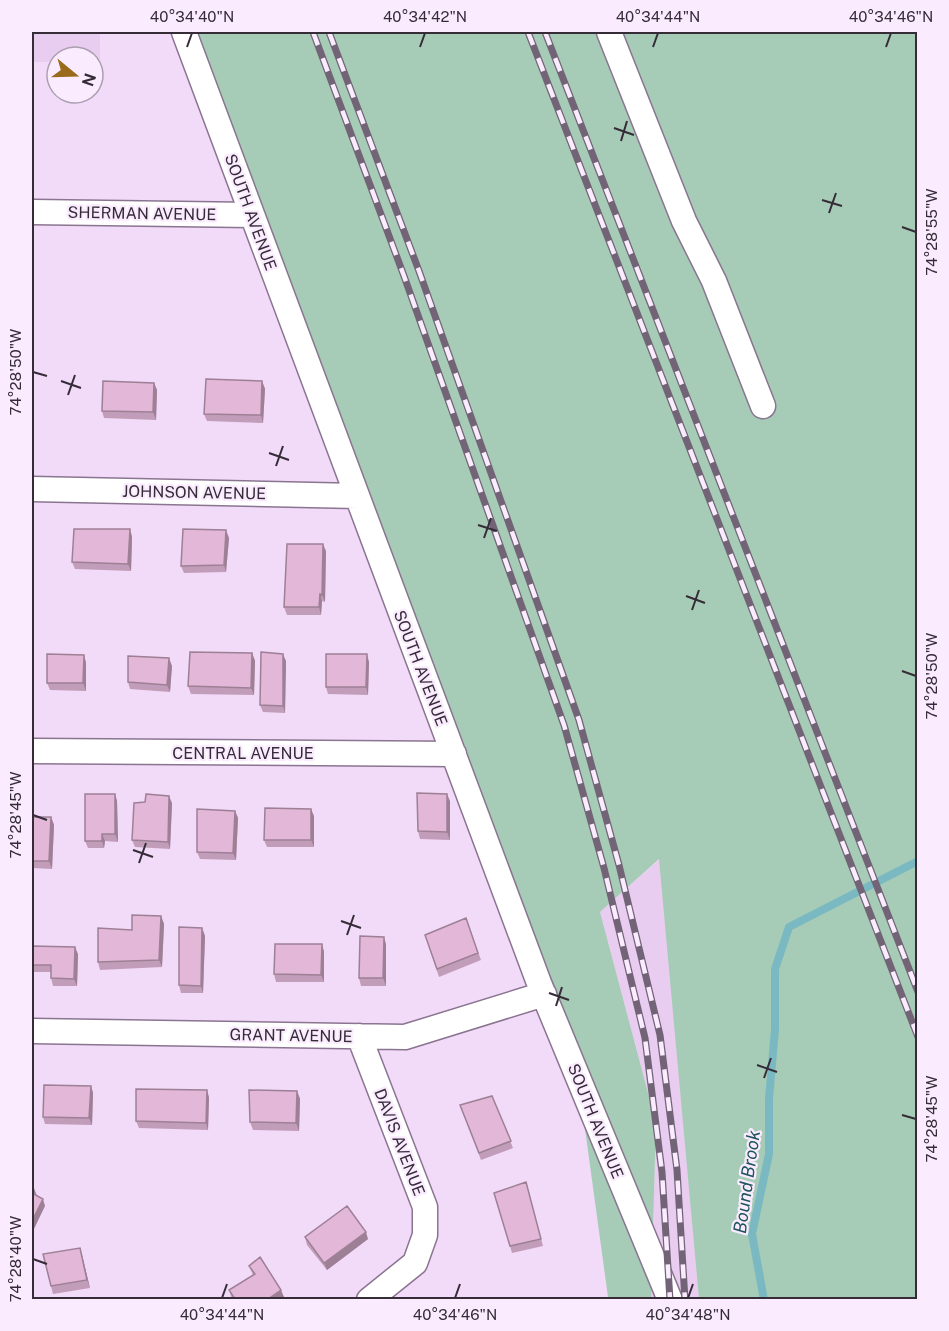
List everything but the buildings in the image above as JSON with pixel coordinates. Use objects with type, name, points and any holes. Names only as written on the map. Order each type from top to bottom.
[{"type":"street","name":"SOUTH AVENUE","points":[[184,32],[544,994],[670,1299]]},
{"type":"street","points":[[609,32],[684,221],[714,281],[763,406]]},
{"type":"street","name":"SHERMAN AVENUE","points":[[32,212],[252,215]]},
{"type":"street","name":"JOHNSON AVENUE","points":[[32,489],[357,496]]},
{"type":"street","name":"CENTRAL AVENUE","points":[[32,751],[454,754]]},
{"type":"street","name":"GRANT AVENUE","points":[[32,1031],[405,1037],[544,994]]},
{"type":"street","name":"DAVIS AVENUE","points":[[359,1036],[425,1207],[425,1235],[415,1263],[369,1299]]},
{"type":"shaded area","points":[[32,32],[100,32],[100,45],[45,45],[45,62],[32,62]]},
{"type":"shaded area","points":[[660,859],[699,1299],[651,1299],[656,1123],[600,912]]},
{"type":"green space","points":[[177,32],[917,32],[917,1299],[699,1299],[659,859],[600,912],[656,1123],[651,1299],[606,1299],[608,1297],[576,1063]]},
{"type":"waterway","name":"Bound Brook","points":[[764,1300],[752,1234],[769,1154],[769,1099],[775,1029],[775,969],[789,927],[918,861]]},
{"type":"railway","points":[[313,32],[404,276],[564,725],[604,868],[645,1038],[662,1172],[670,1300]]},
{"type":"railway","points":[[329,32],[419,271],[579,720],[619,865],[660,1035],[677,1170],[685,1300]]},
{"type":"railway","points":[[528,32],[918,1037]]},
{"type":"railway","points":[[545,32],[918,992]]}]
